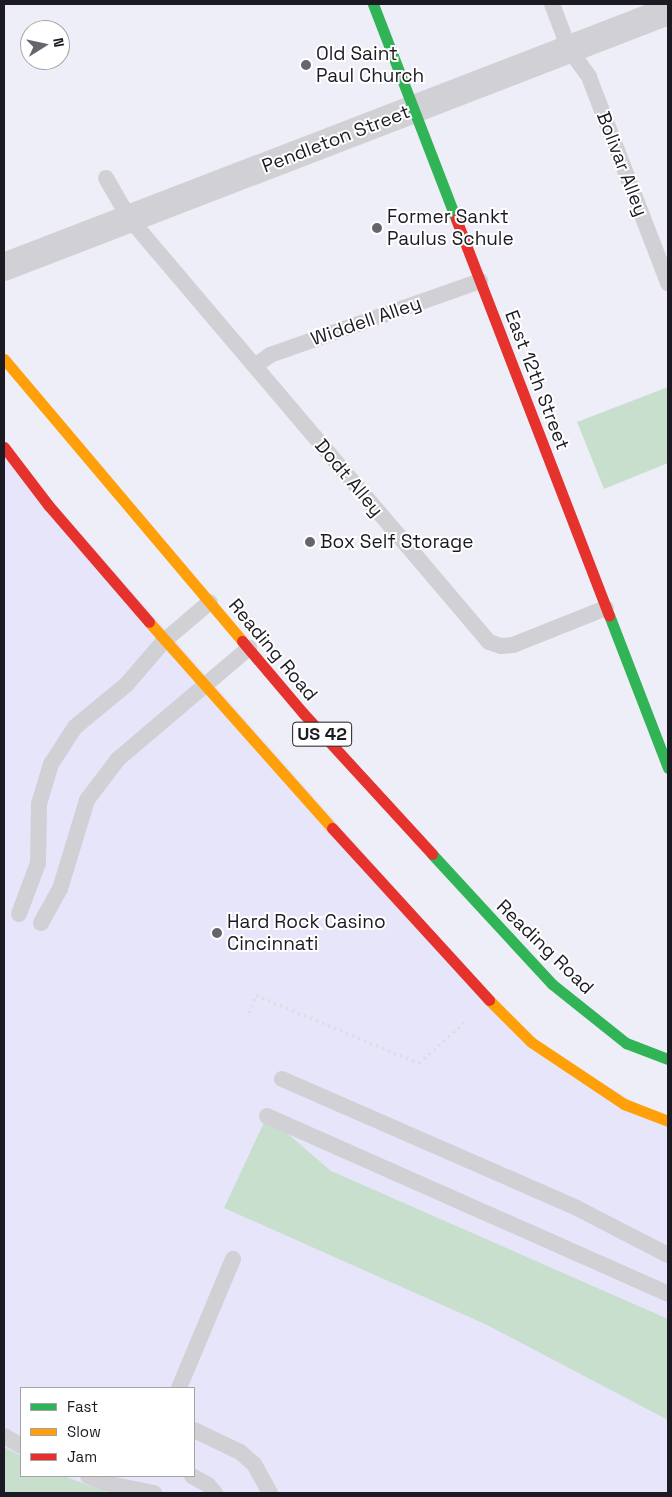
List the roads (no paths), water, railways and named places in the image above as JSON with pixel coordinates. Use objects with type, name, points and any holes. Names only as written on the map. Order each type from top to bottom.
[{"type":"main road","name":"East 12th Street","points":[[373,4],[668,768]]},
{"type":"main road","name":"Reading Road","points":[[4,359],[249,648],[430,855],[552,984],[626,1043],[668,1060]]},
{"type":"main road","name":"US 42","points":[[4,447],[49,506],[164,641],[490,1000],[531,1042],[570,1071],[624,1104],[668,1121]]},
{"type":"street","name":"Pendleton Street","points":[[4,266],[668,11]]},
{"type":"lane","name":"Bolivar Alley","points":[[552,4],[569,49],[588,77],[668,283]]},
{"type":"lane","name":"Dodt Alley","points":[[106,178],[129,218],[489,642],[501,646],[513,645],[606,608]]},
{"type":"lane","name":"Widdell Alley","points":[[255,366],[270,355],[480,281]]},
{"type":"lane","points":[[19,914],[38,863],[39,804],[51,764],[75,727],[126,685],[164,641],[210,602]]},
{"type":"lane","points":[[41,923],[60,889],[86,800],[118,759],[203,685],[249,648]]},
{"type":"lane","points":[[282,1079],[573,1206],[668,1255]]},
{"type":"lane","points":[[267,1116],[668,1294]]},
{"type":"lane","points":[[179,1387],[233,1259]]},
{"type":"lane","points":[[195,1430],[240,1452],[254,1464],[270,1493]]},
{"type":"lane","points":[[4,1436],[20,1445]]},
{"type":"lane","points":[[90,1477],[105,1483],[154,1493]]},
{"type":"lane","points":[[194,1477],[208,1485],[215,1493]]},
{"type":"place","name":"Old Saint Paul Church","points":[[306,65]]},
{"type":"place","name":"Former Sankt Paulus Schule","points":[[377,228]]},
{"type":"place","name":"Box Self Storage","points":[[310,542]]},
{"type":"place","name":"Hard Rock Casino Cincinnati","points":[[217,933]]}]
